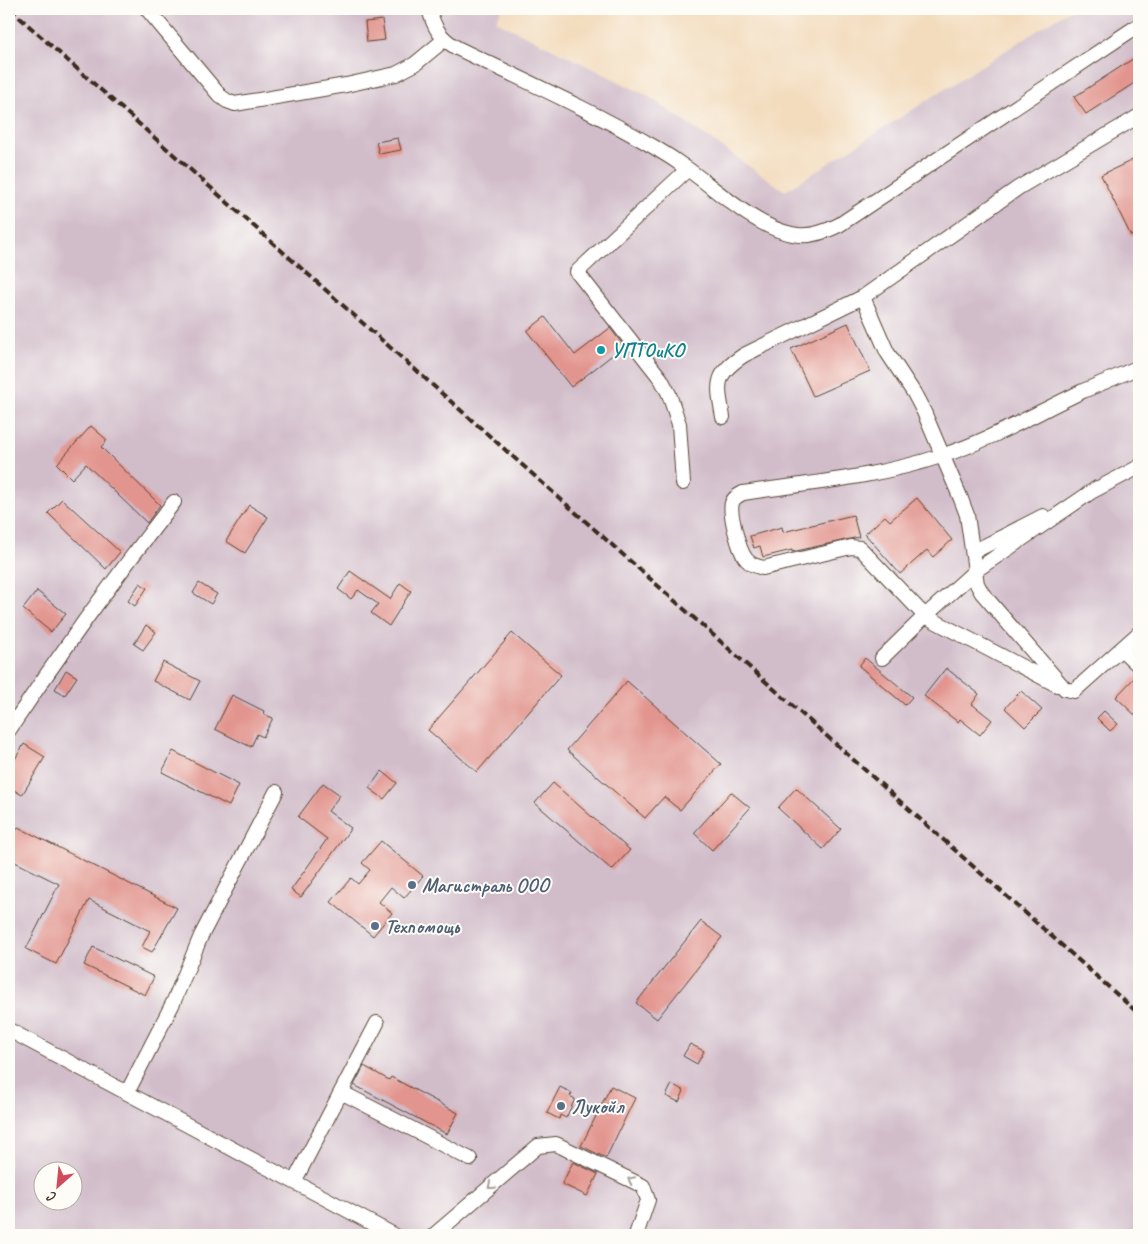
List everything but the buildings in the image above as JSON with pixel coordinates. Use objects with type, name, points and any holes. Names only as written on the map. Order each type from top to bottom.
[{"type":"street","points":[[147,9],[220,96],[235,104],[346,85],[396,74],[415,64],[444,40]]},
{"type":"street","points":[[429,9],[436,31],[444,40],[618,127],[688,169],[764,224],[793,235],[823,232],[839,225],[1139,25]]},
{"type":"street","points":[[724,417],[718,388],[721,375],[730,365],[744,355],[863,297],[1018,188],[1139,116]]},
{"type":"street","points":[[683,483],[680,424],[669,394],[661,379],[577,272],[688,169]]},
{"type":"street","points":[[863,297],[887,352],[924,412],[967,515],[977,584],[1065,689]]},
{"type":"street","points":[[1139,367],[1083,391],[1008,429],[943,456],[870,474],[743,493],[736,497],[732,503],[732,516],[739,548],[745,559],[754,566],[763,568],[851,546],[860,548],[925,616],[1065,689],[1074,691],[1139,632]]},
{"type":"street","points":[[972,552],[1139,467]]},
{"type":"street","points":[[882,658],[975,571],[1097,488]]},
{"type":"street","points":[[9,730],[50,668],[124,566],[174,502]]},
{"type":"street","points":[[1121,649],[1139,666]]},
{"type":"street","points":[[127,1093],[173,1003],[201,936],[276,792]]},
{"type":"street","points":[[294,1182],[377,1023]]},
{"type":"street","points":[[9,1030],[394,1235]]},
{"type":"street","points":[[341,1092],[470,1160]]},
{"type":"street","points":[[434,1235],[538,1146],[556,1144],[643,1186],[648,1200],[636,1235]]},
{"type":"shaded area","points":[[9,9],[502,9],[496,21],[648,96],[785,191],[1071,9],[1139,9],[1139,1235],[9,1235]]},
{"type":"railway","points":[[10,9],[1139,1014]]},
{"type":"place","name":"УПТОиКО","points":[[601,350]]},
{"type":"place","name":"Магистраль ООО","points":[[412,885]]},
{"type":"place","name":"Техпомощь","points":[[375,926]]},
{"type":"place","name":"Лукойл","points":[[561,1106]]}]
